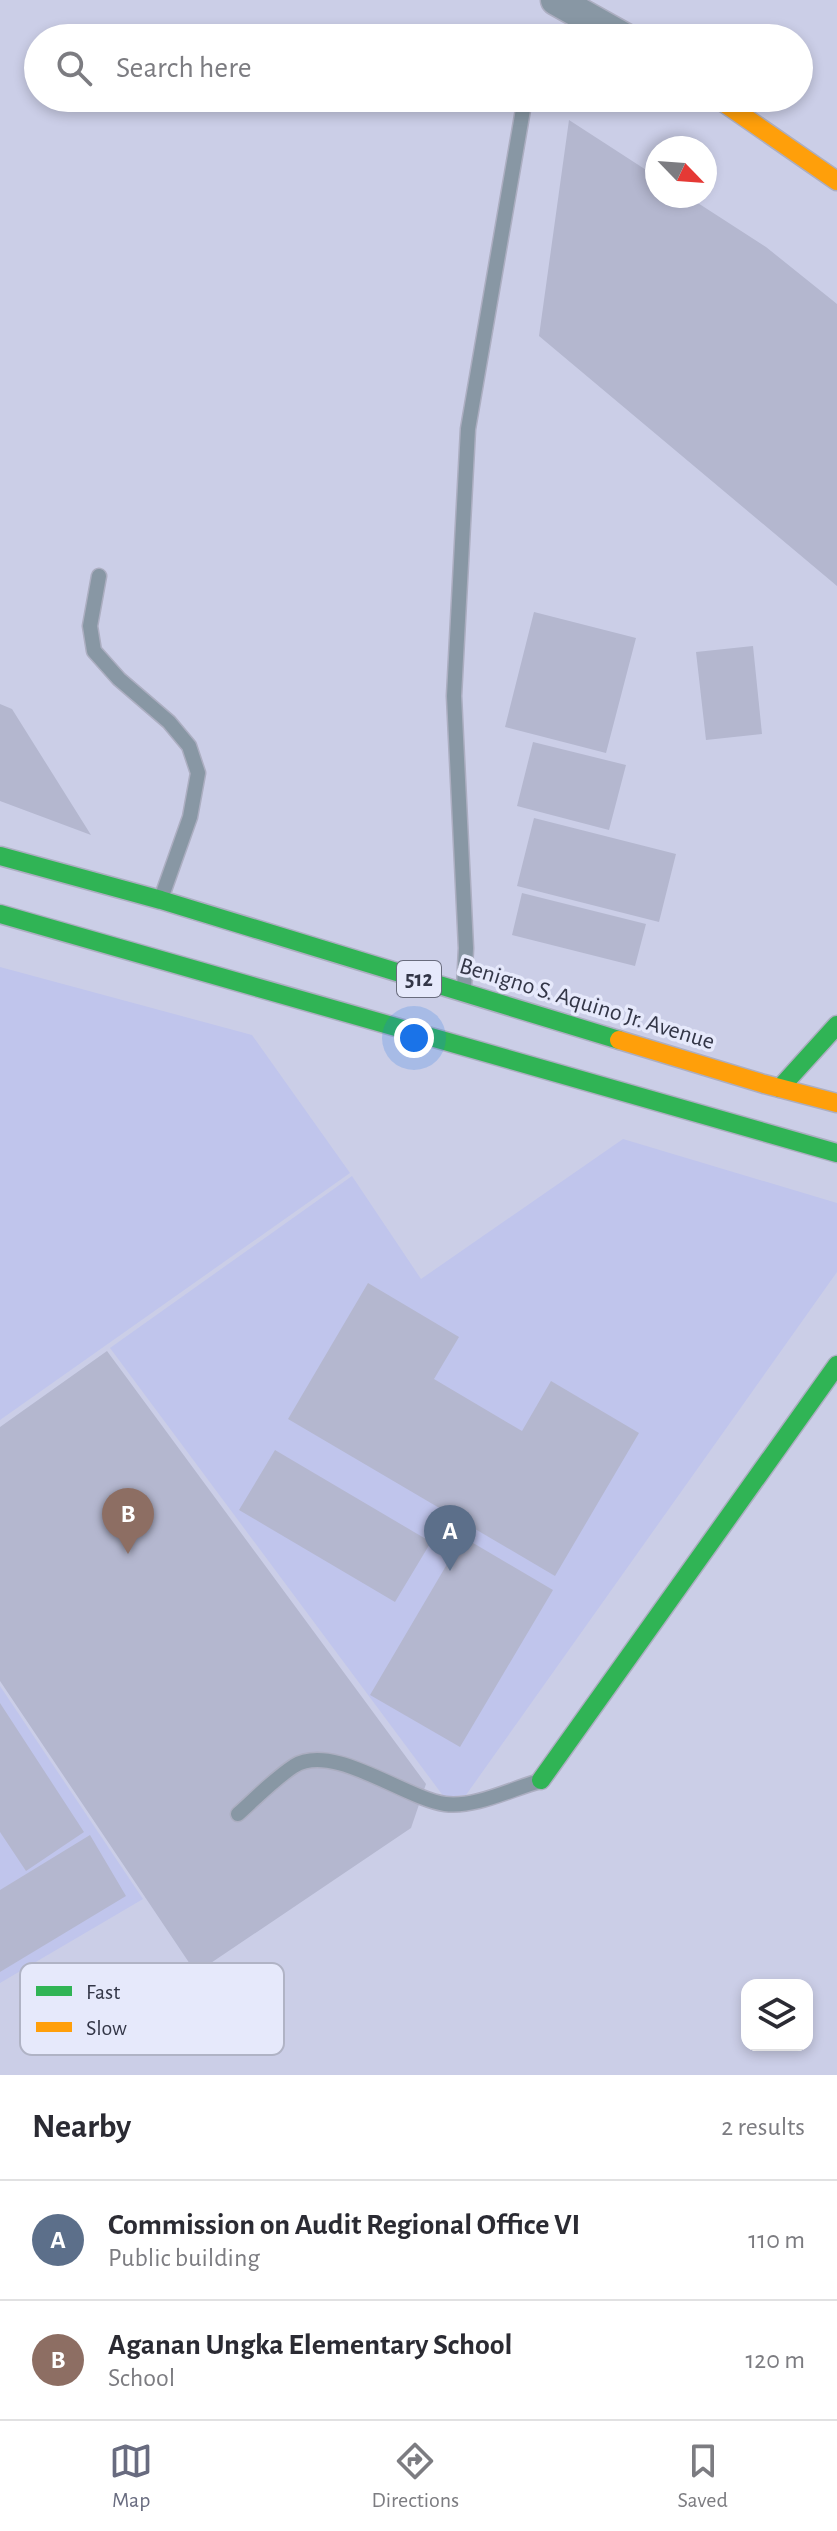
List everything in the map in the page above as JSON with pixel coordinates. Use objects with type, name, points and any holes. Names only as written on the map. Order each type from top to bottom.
[{"type":"main road","points":[[737,112],[837,181]]},
{"type":"main road","name":"Benigno S. Aquino Jr. Avenue","points":[[0,856],[161,900],[464,992],[762,1102],[837,1153]]},
{"type":"main road","name":"Benigno S. Aquino Jr. Avenue","points":[[0,914],[762,1102],[837,1103]]},
{"type":"main road","points":[[762,1102],[837,1025]]},
{"type":"main road","points":[[541,1780],[837,1365]]},
{"type":"street","points":[[556,0],[599,24]]},
{"type":"lane","points":[[464,992],[466,948],[454,696],[468,429],[523,112]]},
{"type":"lane","points":[[99,576],[90,626],[94,651],[119,679],[169,722],[189,746],[198,773],[190,817],[161,900]]},
{"type":"lane","points":[[238,1814],[296,1764],[318,1759],[353,1768],[443,1804],[461,1805],[541,1780]]},
{"type":"shaded area","points":[[0,967],[252,1035],[350,1173],[0,1420]]},
{"type":"shaded area","points":[[623,1139],[837,1203],[837,1272],[466,1795],[444,1797],[110,1348],[352,1176],[421,1279]]},
{"type":"shaded area","points":[[0,1686],[143,1899],[34,1963],[20,1963],[20,1971],[0,1983]]},
{"type":"building","points":[[569,120],[645,169],[645,208],[706,208],[766,247],[837,304],[837,586],[539,336]]},
{"type":"building","points":[[534,612],[636,638],[606,753],[505,727]]},
{"type":"building","points":[[753,646],[762,734],[706,740],[696,652]]},
{"type":"building","points":[[0,704],[12,709],[91,835],[0,801]]},
{"type":"building","points":[[533,742],[626,765],[609,830],[517,806]]},
{"type":"building","points":[[534,818],[676,854],[659,922],[517,886]]},
{"type":"building","points":[[522,893],[646,924],[635,966],[512,935]]},
{"type":"building","points":[[368,1283],[459,1337],[434,1379],[522,1431],[551,1381],[639,1433],[555,1576],[288,1419]]},
{"type":"building","points":[[107,1351],[426,1784],[411,1828],[211,1963],[189,1963],[0,1681],[0,1427]]},
{"type":"building","points":[[275,1450],[431,1542],[395,1602],[239,1510]]},
{"type":"building","points":[[463,1537],[553,1590],[460,1747],[370,1695]]},
{"type":"building","points":[[0,1703],[84,1832],[26,1871],[0,1832]]},
{"type":"building","points":[[90,1835],[126,1896],[0,1972],[0,1890]]},
{"type":"traffic: fast","points":[[0,856],[161,900],[619,1040]]},
{"type":"traffic: fast","points":[[0,914],[837,1153]]},
{"type":"traffic: fast","points":[[780,1088],[837,1025]]},
{"type":"traffic: fast","points":[[541,1780],[837,1365]]},
{"type":"traffic: slow","points":[[737,112],[837,181]]},
{"type":"traffic: slow","points":[[619,1040],[837,1103]]},
{"type":"place","name":"Aganan Ungka Elementary School","points":[[128,1554]]},
{"type":"place","name":"Commission on Audit Regional Office VI","points":[[450,1571]]}]
